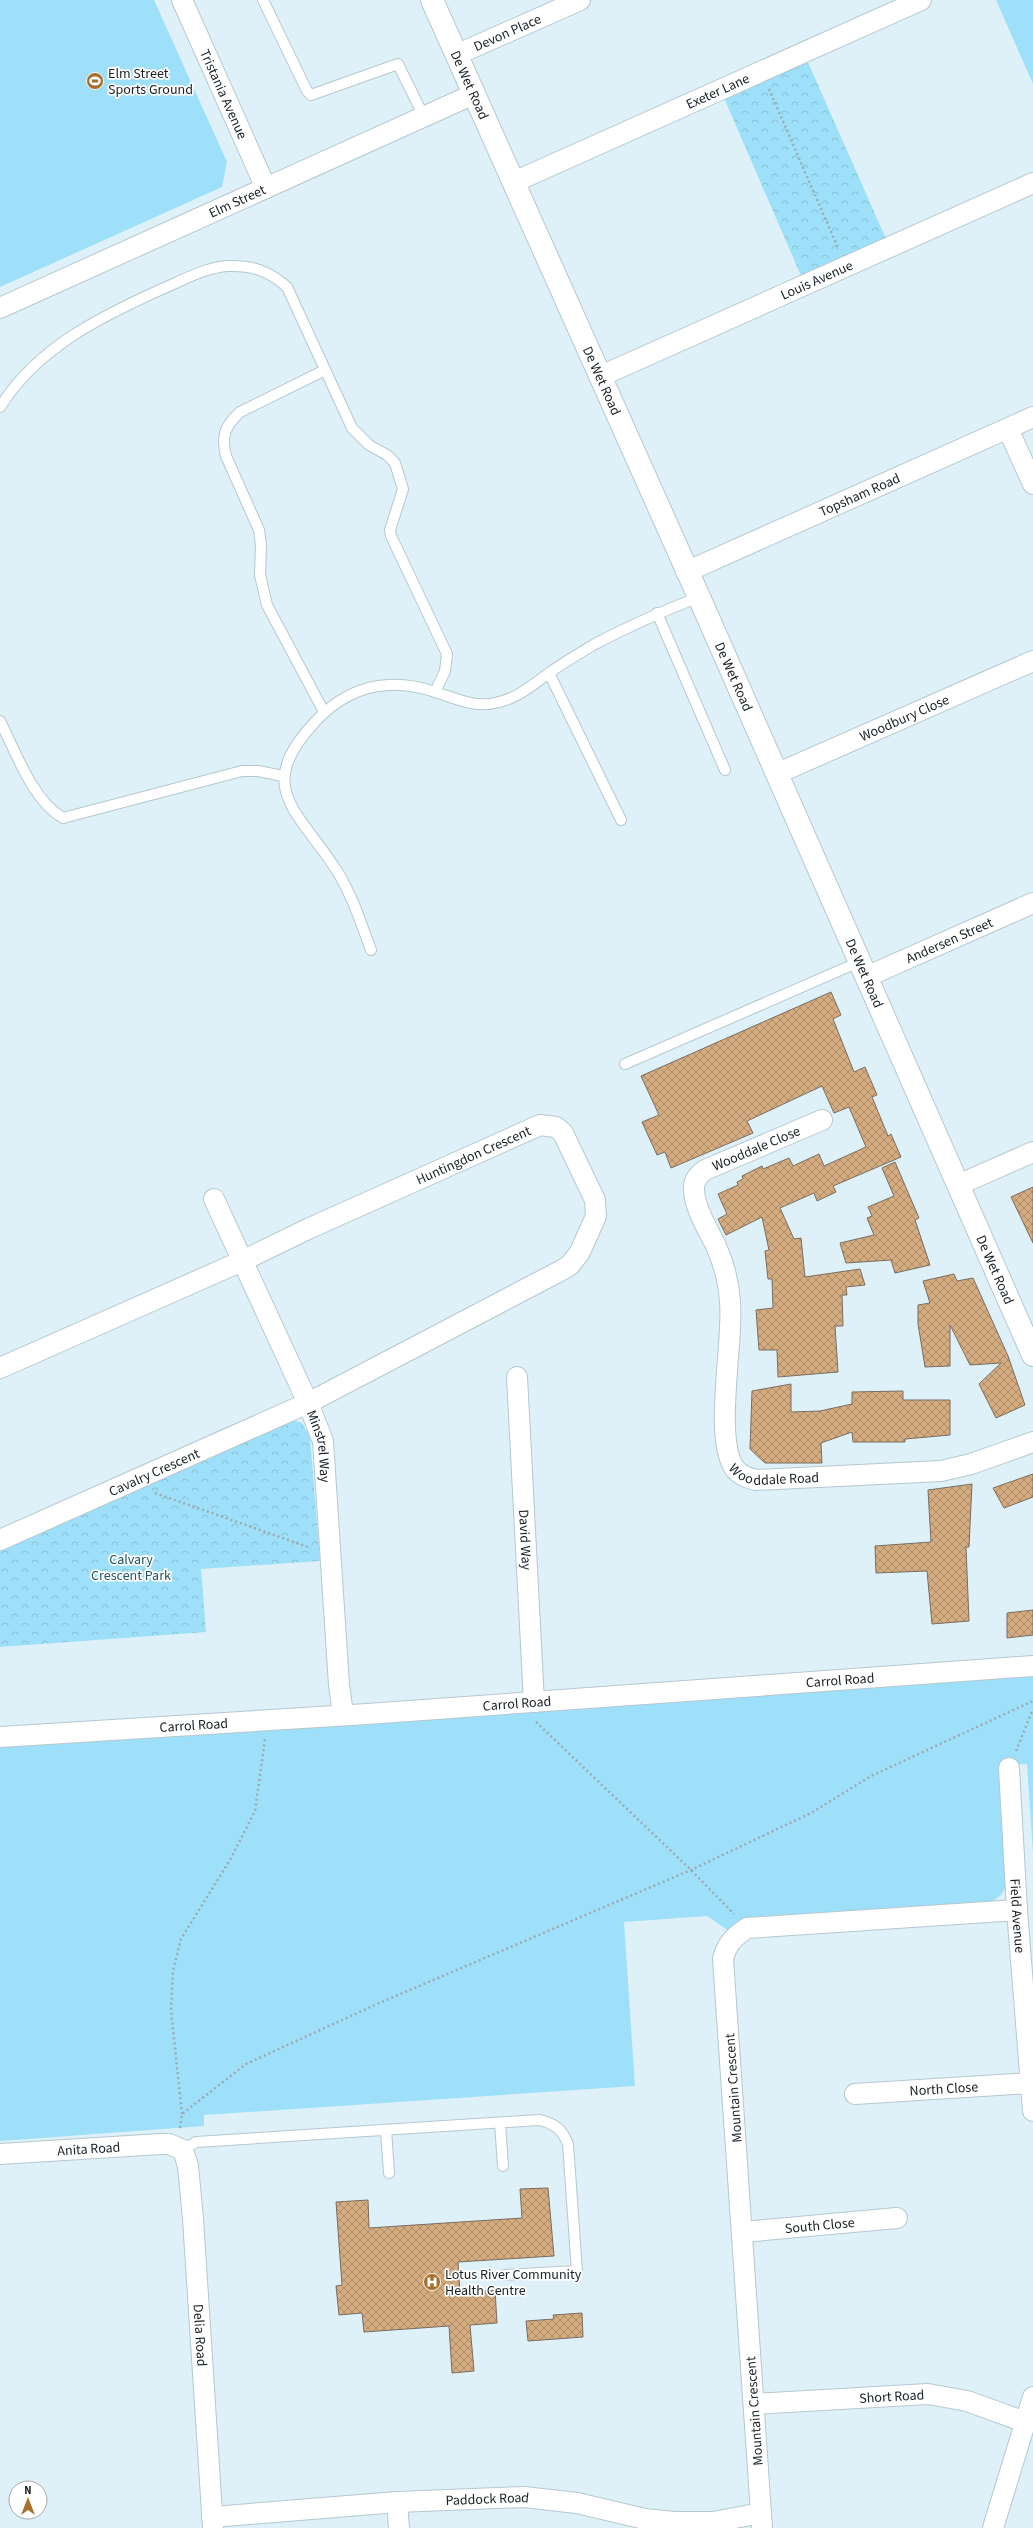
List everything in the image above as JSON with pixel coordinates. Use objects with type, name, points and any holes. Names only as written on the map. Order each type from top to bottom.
[{"type":"street","name":"Tristania Avenue","points":[[182,0],[266,188]]},
{"type":"street","name":"De Wet Road","points":[[432,0],[686,572],[699,598],[1033,1355]]},
{"type":"street","name":"Devon Place","points":[[456,55],[580,0]]},
{"type":"street","name":"Exeter Lane","points":[[514,182],[921,0]]},
{"type":"street","name":"Elm Street","points":[[0,308],[474,94]]},
{"type":"street","name":"Louis Avenue","points":[[600,376],[1033,183]]},
{"type":"street","name":"Topsham Road","points":[[686,572],[1033,417]]},
{"type":"street","points":[[1008,429],[1033,484]]},
{"type":"street","name":"Woodbury Close","points":[[776,774],[1033,661]]},
{"type":"street","name":"Andersen Street","points":[[863,970],[1033,903]]},
{"type":"street","name":"Wooddale Close","points":[[717,1249],[695,1198],[694,1185],[700,1174],[719,1162],[822,1120]]},
{"type":"street","name":"Huntingdon Crescent","points":[[242,1262],[317,1225],[540,1125],[556,1127],[563,1133],[591,1190],[595,1200],[596,1216],[583,1246],[570,1265],[308,1403]]},
{"type":"street","points":[[958,1185],[1033,1152]]},
{"type":"street","name":"Minstrel Way","points":[[214,1199],[308,1403],[323,1441],[339,1685],[343,1714]]},
{"type":"street","name":"Wooddale Road","points":[[717,1249],[728,1280],[731,1304],[726,1386],[727,1441],[735,1468],[743,1476],[764,1480],[941,1471],[971,1464],[1033,1442]]},
{"type":"street","points":[[0,1368],[242,1262]]},
{"type":"street","name":"David Way","points":[[517,1377],[534,1702]]},
{"type":"street","name":"Cavalry Crescent","points":[[0,1540],[308,1403]]},
{"type":"street","name":"Carrol Road","points":[[0,1737],[534,1702],[1033,1666]]},
{"type":"street","name":"Field Avenue","points":[[1009,1768],[1017,1910],[1033,2111]]},
{"type":"street","points":[[747,1928],[1017,1910]]},
{"type":"street","name":"Mountain Crescent","points":[[747,1928],[732,1939],[726,1947],[724,1959],[761,2521]]},
{"type":"street","name":"North Close","points":[[856,2094],[1031,2083]]},
{"type":"street","name":"Anita Road","points":[[0,2154],[161,2144],[180,2148]]},
{"type":"street","name":"Delia Road","points":[[180,2148],[188,2166],[193,2219],[212,2522]]},
{"type":"street","name":"South Close","points":[[743,2232],[897,2218]]},
{"type":"street","name":"Short Road","points":[[754,2404],[928,2394],[967,2401],[1025,2422]]},
{"type":"street","points":[[993,2528],[1033,2397]]},
{"type":"street","name":"Paddock Road","points":[[212,2522],[397,2502],[524,2497],[576,2503],[645,2519],[674,2522],[761,2521]]},
{"type":"street","points":[[397,2502],[399,2528]]},
{"type":"lane","points":[[263,0],[307,91],[311,95],[398,64],[424,117]]},
{"type":"lane","points":[[0,407],[45,354],[63,340],[91,323],[141,299],[206,271],[227,266],[259,269],[275,276],[287,287],[352,428],[369,445],[393,461],[401,481],[402,498],[390,530],[391,536],[447,654],[445,671],[435,692]]},
{"type":"lane","points":[[324,712],[267,604],[260,575],[261,545],[259,530],[226,456],[223,444],[223,434],[229,423],[240,412],[325,370]]},
{"type":"lane","points":[[371,950],[346,888],[292,806],[287,794],[283,776],[290,755],[306,731],[324,712],[338,702],[367,688],[407,685],[470,703],[495,704],[524,693],[549,673],[595,644],[656,614],[699,598]]},
{"type":"lane","points":[[656,614],[724,770]]},
{"type":"lane","points":[[549,673],[620,820]]},
{"type":"lane","points":[[0,722],[37,792],[45,803],[63,818],[242,771],[258,771],[283,776]]},
{"type":"lane","points":[[625,1064],[863,970]]},
{"type":"lane","points":[[180,2148],[196,2142],[500,2122],[539,2120],[551,2122],[564,2135],[568,2144],[577,2271],[505,2275]]},
{"type":"lane","points":[[500,2122],[503,2166]]},
{"type":"lane","points":[[386,2130],[389,2173]]},
{"type":"path","points":[[762,71],[846,267]]},
{"type":"path","points":[[148,1490],[318,1550]]},
{"type":"path","points":[[182,2114],[246,2064],[377,2004],[691,1870],[811,1813],[872,1776],[1033,1701]]},
{"type":"path","points":[[534,1702],[536,1723],[691,1870],[747,1928]]},
{"type":"path","points":[[1009,1768],[1033,1709]]},
{"type":"path","points":[[180,2148],[182,2114],[171,2010],[174,1971],[182,1939],[230,1860],[255,1811],[268,1719]]},
{"type":"green space","name":"Elm Street Sports Ground","points":[[0,0],[154,0],[227,162],[222,187],[0,287]]},
{"type":"green space","points":[[996,0],[1033,0],[1033,84]]},
{"type":"green space","points":[[807,60],[887,241],[802,278],[724,98]]},
{"type":"green space","name":"Calvary Crescent Park","points":[[292,1420],[302,1423],[310,1437],[320,1561],[201,1569],[206,1632],[0,1647],[0,1549]]},
{"type":"green space","points":[[1033,1676],[1033,1853],[1027,1764],[1000,1765],[1008,1846],[1008,1877],[1001,1895],[990,1902],[729,1931],[707,1916],[624,1922],[635,2086],[204,2115],[204,2126],[0,2141],[0,1742]]},
{"type":"building","points":[[831,992],[841,1015],[833,1019],[854,1072],[865,1067],[877,1095],[872,1097],[888,1136],[891,1134],[901,1157],[833,1186],[836,1192],[817,1201],[814,1193],[780,1208],[794,1239],[801,1238],[805,1277],[860,1269],[865,1285],[846,1287],[847,1295],[842,1295],[843,1326],[835,1326],[838,1372],[778,1377],[777,1350],[759,1350],[756,1310],[773,1308],[772,1279],[768,1279],[765,1251],[769,1250],[762,1217],[726,1235],[718,1219],[727,1214],[718,1194],[738,1185],[737,1182],[743,1179],[742,1176],[762,1166],[763,1169],[789,1158],[793,1166],[819,1154],[824,1166],[866,1147],[849,1107],[834,1113],[822,1086],[747,1121],[753,1133],[671,1168],[665,1152],[657,1155],[642,1122],[659,1115],[641,1076]]},
{"type":"building","points":[[895,1162],[919,1218],[915,1220],[930,1265],[895,1273],[891,1260],[846,1263],[840,1243],[874,1235],[867,1218],[872,1216],[868,1207],[894,1196],[882,1168]]},
{"type":"building","points":[[1033,1187],[1033,1243],[1011,1197]]},
{"type":"building","points":[[954,1274],[957,1281],[973,1278],[1008,1356],[1025,1405],[996,1418],[979,1384],[1001,1363],[970,1365],[950,1325],[950,1366],[925,1367],[918,1324],[918,1305],[930,1303],[923,1281]]},
{"type":"building","points":[[791,1384],[791,1412],[820,1411],[852,1404],[852,1392],[903,1391],[903,1400],[950,1400],[950,1435],[905,1439],[905,1442],[853,1442],[852,1432],[821,1443],[822,1463],[765,1463],[750,1449],[752,1391]]},
{"type":"building","points":[[1033,1474],[1033,1497],[1004,1508],[993,1488]]},
{"type":"building","points":[[972,1484],[969,1547],[966,1547],[969,1621],[932,1624],[927,1571],[876,1573],[875,1546],[931,1542],[928,1490]]},
{"type":"building","points":[[1033,1610],[1033,1635],[1007,1638],[1007,1613]]},
{"type":"building","name":"Lotus River Community Health Centre","points":[[548,2188],[554,2256],[458,2262],[460,2293],[495,2290],[497,2323],[470,2325],[474,2371],[452,2373],[449,2326],[364,2332],[362,2313],[339,2315],[336,2286],[342,2285],[336,2202],[368,2200],[369,2228],[522,2218],[520,2189]]},
{"type":"building","points":[[582,2313],[583,2337],[528,2341],[526,2321],[554,2319],[553,2315]]},
{"type":"place","name":"Elm Street Sports Ground","points":[[95,81]]},
{"type":"place","name":"Lotus River Community Health Centre","points":[[432,2282]]}]
